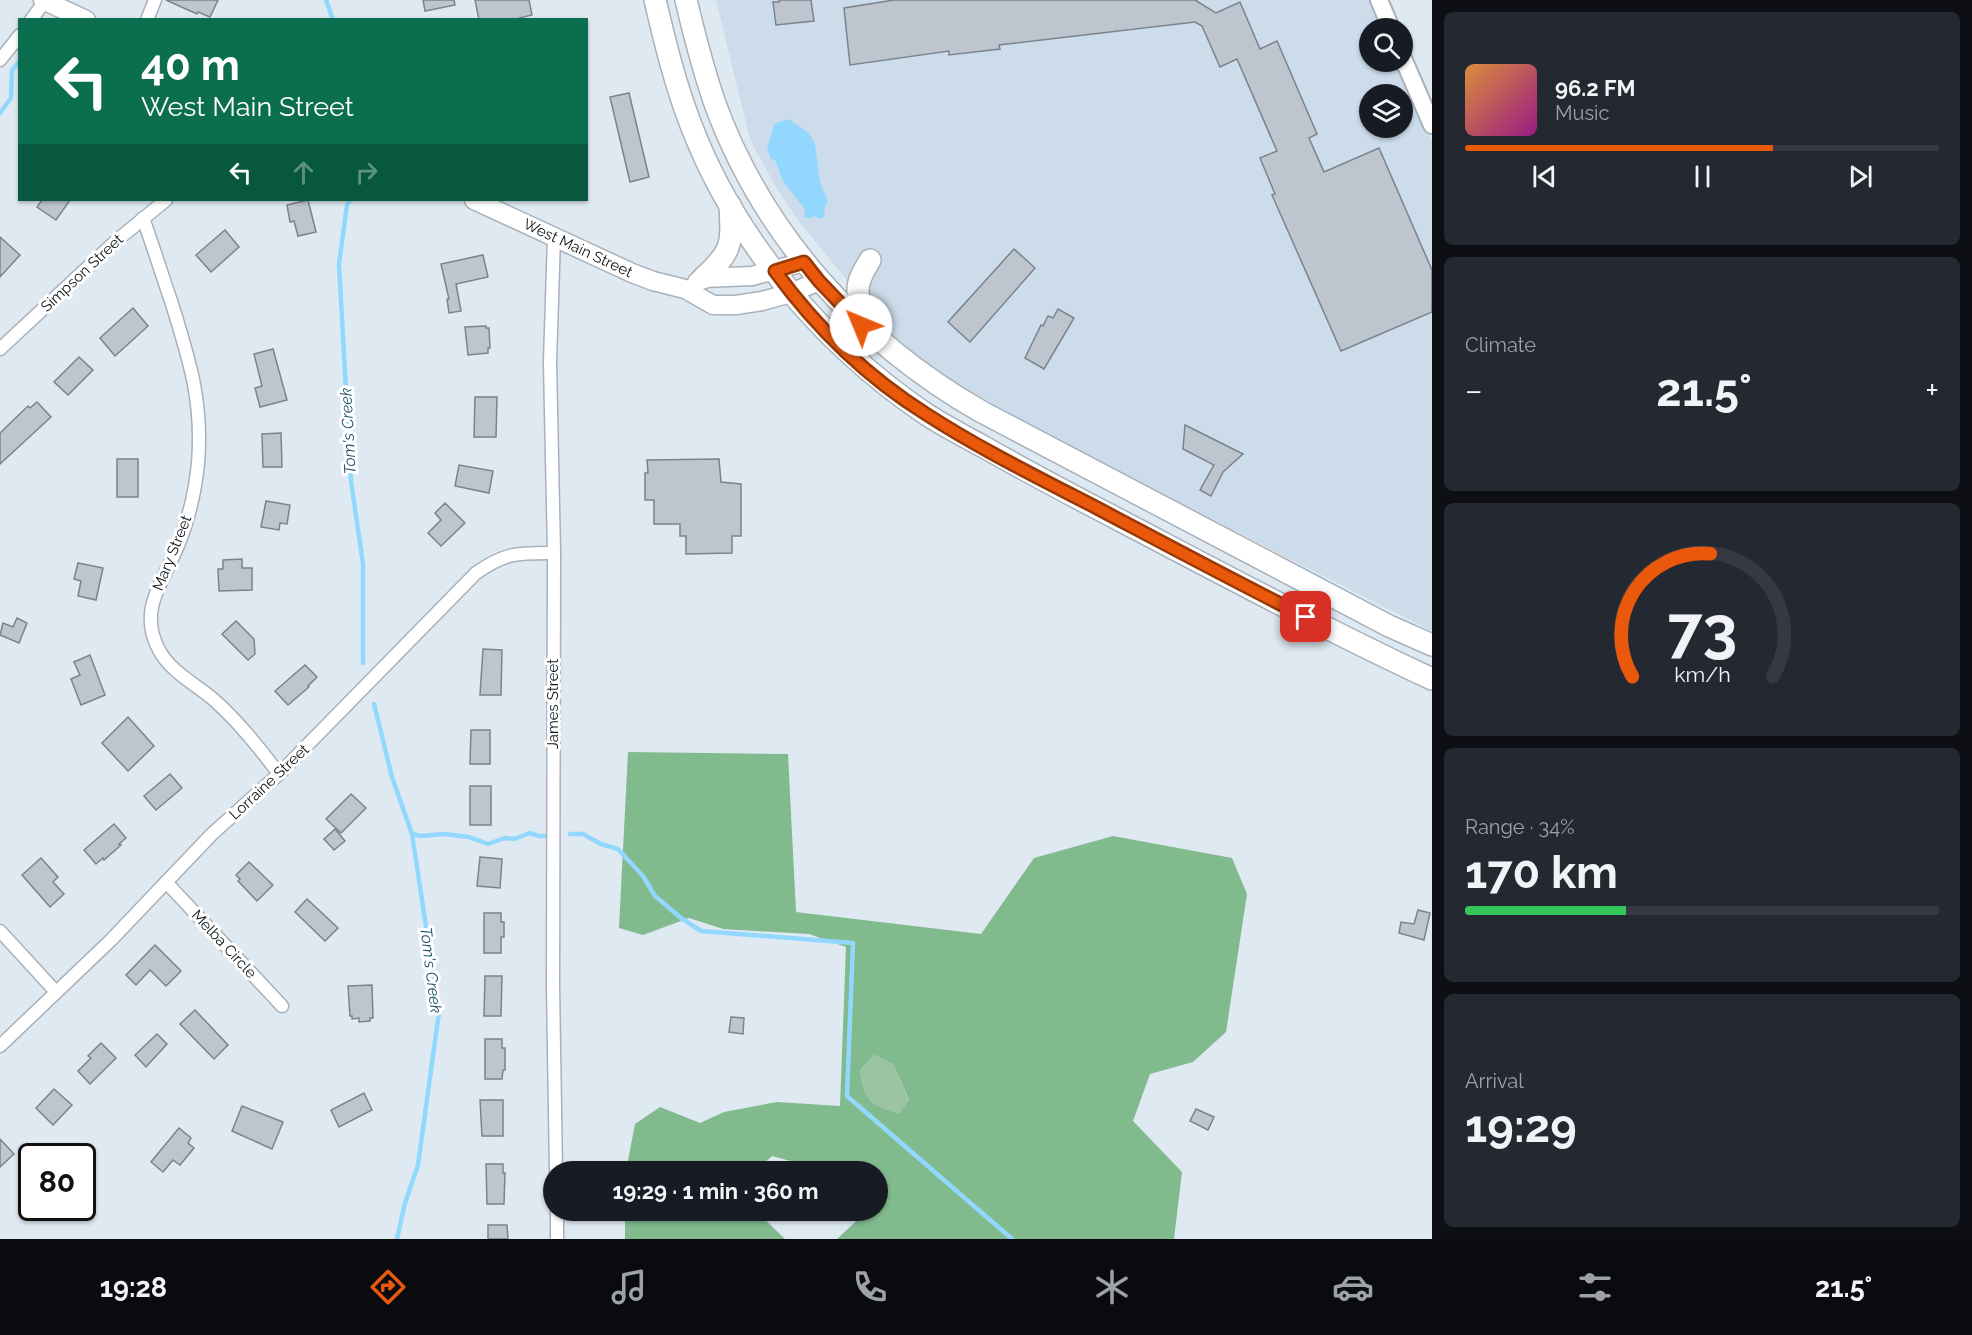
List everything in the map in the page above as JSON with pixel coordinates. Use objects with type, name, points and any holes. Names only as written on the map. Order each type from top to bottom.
[{"type":"highway","points":[[655,0],[671,67],[692,128],[730,205],[791,293],[833,339],[864,368],[926,414],[1045,481],[1288,608],[1432,680]]},
{"type":"highway","points":[[686,0],[708,82],[733,145],[758,195],[819,281],[861,325],[908,365],[974,408],[1339,600],[1432,645]]},
{"type":"highway","points":[[703,278],[720,262],[729,249],[730,205]]},
{"type":"highway","points":[[861,325],[864,311],[858,288],[861,275],[870,260]]},
{"type":"main road","points":[[44,1],[82,18]]},
{"type":"main road","name":"West Main Street","points":[[476,201],[652,282],[685,289],[713,305],[736,305],[762,301],[791,293],[819,281]]},
{"type":"main road","points":[[685,289],[703,278],[752,276],[804,262]]},
{"type":"street","points":[[148,18],[155,0]]},
{"type":"street","points":[[1379,0],[1387,18]]},
{"type":"street","points":[[32,18],[44,1]]},
{"type":"street","points":[[0,60],[18,38]]},
{"type":"street","points":[[1409,72],[1432,125]]},
{"type":"street","name":"Simpson Street","points":[[0,350],[142,218],[165,201]]},
{"type":"street","name":"Mary Street","points":[[142,218],[192,368],[199,427],[198,464],[191,504],[177,548],[155,592],[151,614],[152,632],[159,650],[168,663],[213,699],[237,722],[279,774]]},
{"type":"street","name":"James Street","points":[[554,237],[550,362],[554,553],[553,986],[556,1161]]},
{"type":"street","name":"Lorraine Street","points":[[0,1046],[111,940],[212,834],[279,774],[476,573],[494,561],[509,555],[554,553]]},
{"type":"street","name":"Melba Circle","points":[[166,882],[282,1006]]},
{"type":"street","points":[[0,931],[56,992]]},
{"type":"street","points":[[557,1221],[557,1239]]},
{"type":"shaded area","points":[[716,0],[1372,0],[1380,18],[1359,18],[1359,72],[1402,72],[1407,84],[1359,84],[1359,138],[1413,138],[1413,97],[1432,142],[1432,631],[1080,453],[961,386],[902,347],[801,224],[778,191],[749,135]]},
{"type":"green space","points":[[628,752],[788,754],[796,912],[981,934],[1034,858],[1113,836],[1232,858],[1247,894],[1226,1032],[1193,1062],[1150,1074],[1133,1121],[1182,1172],[1174,1239],[837,1239],[856,1221],[888,1221],[888,1161],[791,1161],[772,1156],[766,1161],[628,1161],[635,1124],[660,1107],[700,1123],[724,1112],[777,1102],[840,1106],[846,947],[809,934],[723,929],[689,918],[643,935],[619,928]],"holes":[[[874,1055],[893,1064],[909,1100],[899,1114],[881,1108],[866,1095],[860,1070]]]},
{"type":"green space","points":[[874,1055],[893,1064],[909,1101],[899,1115],[875,1105],[866,1095],[860,1070]]},
{"type":"green space","points":[[625,1221],[766,1221],[785,1239],[625,1239]]},
{"type":"water","points":[[788,119],[809,133],[815,144],[820,182],[828,201],[824,217],[819,219],[816,216],[805,217],[804,208],[783,181],[775,160],[771,159],[767,149],[774,124]]},
{"type":"building","points":[[166,0],[218,0],[210,17],[198,12],[197,14]]},
{"type":"building","points":[[423,0],[454,0],[455,5],[425,11]]},
{"type":"building","points":[[475,0],[529,0],[532,15],[519,18],[479,18]]},
{"type":"building","points":[[779,0],[811,0],[814,21],[776,25],[773,2],[779,2]]},
{"type":"building","points":[[894,0],[1195,0],[1216,13],[1240,2],[1260,49],[1277,41],[1317,134],[1309,138],[1324,172],[1379,148],[1432,270],[1432,312],[1341,351],[1272,195],[1275,194],[1260,158],[1277,151],[1237,59],[1220,67],[1202,26],[1195,22],[999,45],[1000,49],[949,55],[949,51],[850,65],[844,8]]},
{"type":"building","points":[[629,93],[649,177],[630,182],[610,97]]},
{"type":"building","points":[[41,201],[69,201],[56,220],[37,207]]},
{"type":"building","points":[[308,201],[316,232],[298,236],[294,221],[290,222],[287,205]]},
{"type":"building","points":[[225,230],[239,247],[211,272],[196,255]]},
{"type":"building","points":[[0,237],[20,255],[0,277]]},
{"type":"building","points":[[1014,249],[1035,268],[970,342],[948,322]]},
{"type":"building","points":[[483,255],[488,277],[456,284],[461,311],[449,313],[447,299],[449,299],[441,264]]},
{"type":"building","points":[[133,308],[148,326],[115,356],[100,338]]},
{"type":"building","points":[[1058,309],[1074,318],[1044,369],[1025,358],[1041,325],[1043,326],[1048,316],[1053,318]]},
{"type":"building","points":[[486,326],[489,328],[488,353],[468,355],[465,327]]},
{"type":"building","points":[[273,349],[287,400],[260,407],[255,388],[262,386],[254,354]]},
{"type":"building","points":[[79,357],[93,370],[68,395],[54,382]]},
{"type":"building","points":[[475,397],[497,397],[496,437],[474,437]]},
{"type":"building","points":[[37,402],[51,417],[0,464],[0,433],[28,406],[30,408]]},
{"type":"building","points":[[1185,425],[1243,454],[1223,472],[1211,496],[1200,490],[1214,465],[1183,449]]},
{"type":"building","points":[[281,433],[282,467],[263,467],[262,434]]},
{"type":"building","points":[[117,459],[138,459],[138,497],[117,497]]},
{"type":"building","points":[[719,459],[721,482],[741,484],[741,536],[732,536],[732,553],[686,554],[686,536],[680,536],[680,524],[654,524],[654,500],[645,500],[647,460]]},
{"type":"building","points":[[459,465],[493,471],[489,493],[455,486]]},
{"type":"building","points":[[266,501],[290,505],[287,524],[280,523],[279,530],[261,527]]},
{"type":"building","points":[[445,503],[465,523],[441,546],[428,533],[441,520],[435,513]]},
{"type":"building","points":[[242,559],[242,568],[252,568],[252,590],[219,591],[218,569],[223,569],[223,560]]},
{"type":"building","points":[[78,563],[103,568],[96,600],[78,596],[81,581],[74,579]]},
{"type":"building","points":[[17,618],[27,623],[19,643],[0,635],[3,623],[13,627]]},
{"type":"building","points":[[236,621],[254,639],[255,654],[248,660],[222,634]]},
{"type":"building","points":[[483,649],[502,650],[501,695],[480,695]]},
{"type":"building","points":[[90,655],[105,695],[81,705],[71,679],[80,675],[74,662]]},
{"type":"building","points":[[305,665],[317,677],[288,705],[275,691]]},
{"type":"building","points":[[128,717],[154,746],[128,771],[102,743]]},
{"type":"building","points":[[471,730],[490,730],[490,764],[470,764]]},
{"type":"building","points":[[170,774],[182,788],[156,810],[144,796]]},
{"type":"building","points":[[470,786],[491,786],[491,825],[470,825]]},
{"type":"building","points":[[351,794],[366,808],[341,833],[326,819]]},
{"type":"building","points":[[114,824],[126,838],[104,860],[103,858],[96,864],[84,850]]},
{"type":"building","points":[[335,829],[345,841],[334,850],[324,839]]},
{"type":"building","points":[[480,857],[502,859],[500,888],[477,886]]},
{"type":"building","points":[[41,858],[58,877],[53,882],[64,894],[50,907],[22,875]]},
{"type":"building","points":[[249,862],[273,885],[257,901],[238,881],[240,879],[236,875]]},
{"type":"building","points":[[307,899],[338,928],[325,941],[295,912]]},
{"type":"building","points":[[1418,910],[1430,913],[1424,940],[1399,933],[1401,922],[1414,924]]},
{"type":"building","points":[[484,913],[501,913],[501,922],[504,922],[504,937],[501,937],[501,953],[484,953]]},
{"type":"building","points":[[155,945],[181,971],[166,986],[150,970],[136,985],[126,975]]},
{"type":"building","points":[[485,976],[502,976],[501,1016],[484,1016]]},
{"type":"building","points":[[372,985],[373,1018],[370,1018],[370,1021],[359,1022],[359,1018],[352,1019],[348,986]]},
{"type":"building","points":[[195,1010],[228,1045],[214,1059],[180,1024]]},
{"type":"building","points":[[731,1017],[744,1018],[743,1034],[729,1032]]},
{"type":"building","points":[[157,1034],[167,1044],[146,1067],[135,1055]]},
{"type":"building","points":[[485,1039],[502,1039],[502,1048],[505,1048],[505,1070],[503,1070],[502,1079],[485,1079]]},
{"type":"building","points":[[101,1043],[116,1058],[90,1084],[78,1071]]},
{"type":"building","points":[[54,1089],[72,1105],[53,1125],[36,1108]]},
{"type":"building","points":[[364,1093],[372,1110],[339,1127],[331,1110]]},
{"type":"building","points":[[480,1100],[503,1100],[503,1136],[482,1136]]},
{"type":"building","points":[[242,1106],[283,1122],[272,1149],[232,1131]]},
{"type":"building","points":[[1196,1109],[1214,1117],[1208,1130],[1190,1121]]},
{"type":"building","points":[[179,1128],[191,1138],[188,1143],[194,1148],[180,1165],[173,1160],[163,1172],[151,1162]]},
{"type":"building","points":[[0,1139],[14,1154],[0,1167]]},
{"type":"building","points":[[486,1164],[503,1164],[504,1204],[487,1204]]},
{"type":"building","points":[[488,1225],[507,1225],[508,1239],[488,1239]]},
{"type":"waterway","name":"Tom's Creek","points":[[326,0],[332,18]]},
{"type":"waterway","points":[[0,113],[11,98],[12,70],[18,63]]},
{"type":"waterway","name":"Tom's Creek","points":[[349,201],[339,264],[351,481],[363,564],[363,663]]},
{"type":"waterway","name":"Tom's Creek","points":[[374,704],[392,777],[412,834],[439,1012],[418,1165],[405,1203],[397,1239]]},
{"type":"waterway","points":[[412,834],[469,837],[488,844],[530,833],[545,836]]},
{"type":"waterway","points":[[570,834],[583,834],[601,844],[618,849],[643,876],[655,896],[701,931],[853,943],[847,1096],[1012,1239]]},
{"type":"route","points":[[861,325],[804,262],[775,271],[791,293],[833,339],[864,368],[926,414],[1035,476],[1306,617]]}]
